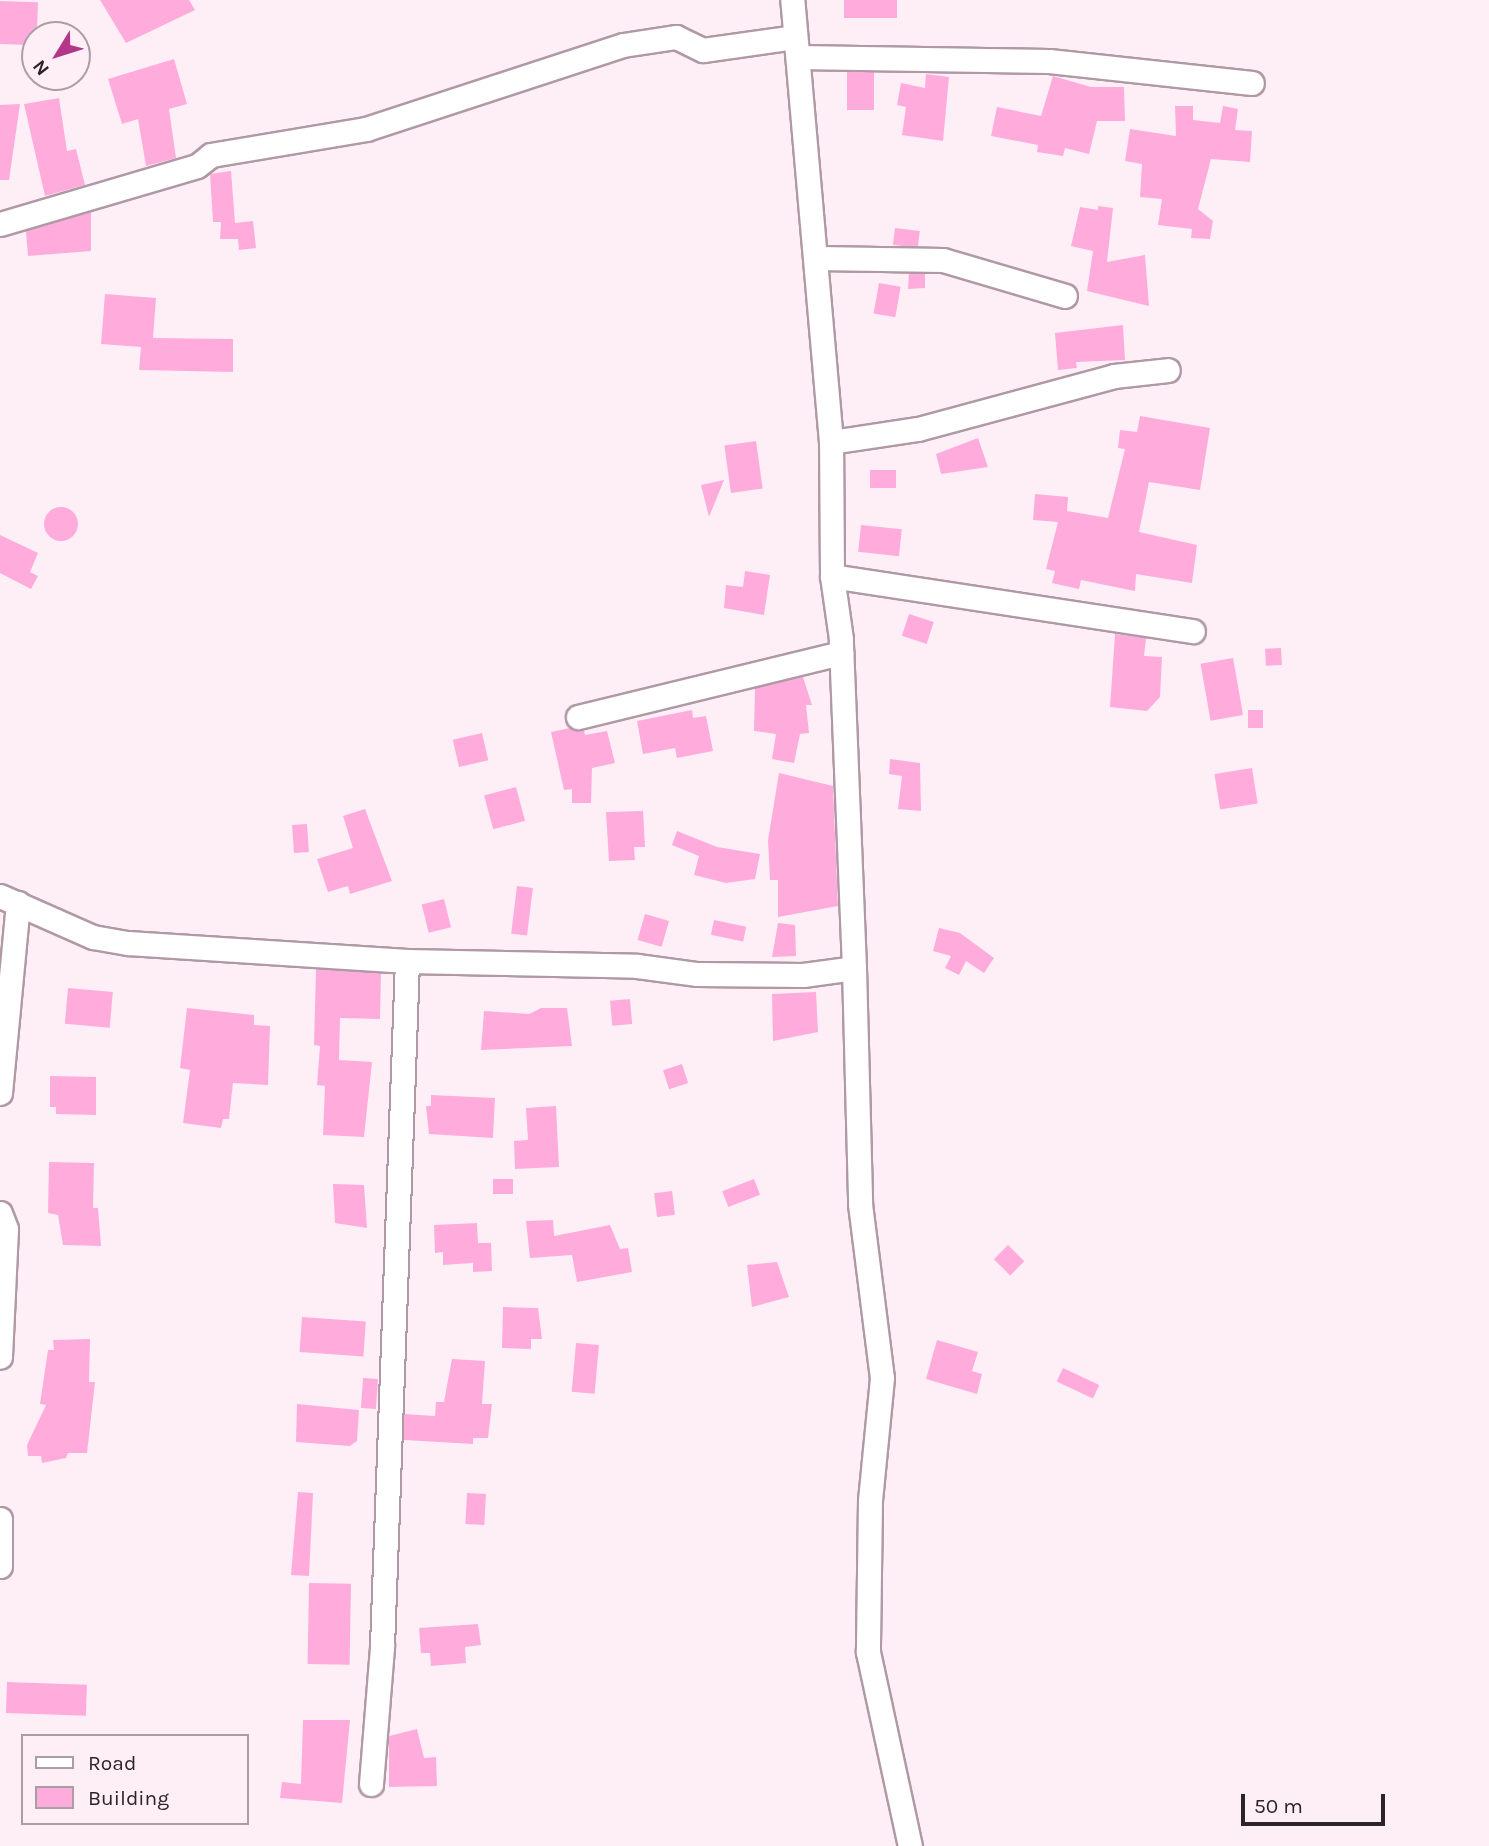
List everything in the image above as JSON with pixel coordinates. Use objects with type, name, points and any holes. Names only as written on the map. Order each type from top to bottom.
[{"type":"street","points":[[792,0],[818,258],[831,442],[832,576],[841,653],[854,968],[860,1204],[882,1378],[870,1502],[868,1652],[910,1846]]},
{"type":"street","points":[[0,224],[197,166],[211,155],[366,129],[622,45],[676,37],[703,51],[796,47],[1049,61],[1252,83]]},
{"type":"street","points":[[818,258],[943,260],[1065,296]]},
{"type":"street","points":[[831,442],[918,429],[1114,376],[1168,370]]},
{"type":"street","points":[[832,576],[1193,631]]},
{"type":"street","points":[[578,717],[841,653]]},
{"type":"street","points":[[0,1093],[9,899],[93,937],[128,943],[407,961],[533,960],[722,974],[803,975],[854,968]]},
{"type":"street","points":[[371,1784],[382,1646],[407,961]]},
{"type":"street","points":[[0,1213],[6,1229],[0,1357]]},
{"type":"street","points":[[0,1519],[0,1566]]},
{"type":"building","points":[[100,0],[189,0],[195,10],[126,43]]},
{"type":"building","points":[[844,0],[897,0],[897,18],[844,18]]},
{"type":"building","points":[[0,1],[38,2],[37,21],[21,21],[21,45],[0,44]]},
{"type":"building","points":[[174,59],[187,104],[169,109],[176,158],[146,166],[138,119],[122,124],[108,79]]},
{"type":"building","points":[[847,72],[874,72],[874,110],[847,110]]},
{"type":"building","points":[[926,74],[949,77],[943,141],[902,135],[906,107],[897,105],[901,83],[925,88]]},
{"type":"building","points":[[1053,76],[1091,87],[1124,87],[1125,121],[1097,121],[1089,154],[1065,148],[1063,156],[1037,152],[1038,145],[991,136],[997,107],[1041,116]]},
{"type":"building","points":[[59,98],[67,151],[76,149],[85,185],[45,196],[24,104]]},
{"type":"building","points":[[20,104],[9,180],[0,180],[0,105]]},
{"type":"building","points":[[1175,106],[1193,106],[1193,120],[1220,123],[1223,106],[1238,109],[1235,130],[1252,131],[1250,162],[1211,159],[1198,209],[1213,221],[1210,239],[1191,238],[1192,229],[1158,225],[1162,199],[1140,197],[1142,164],[1125,161],[1130,129],[1176,136]]},
{"type":"building","points":[[231,171],[235,223],[253,221],[256,248],[239,250],[238,239],[220,239],[221,222],[213,222],[210,174]]},
{"type":"building","points":[[1098,206],[1113,208],[1107,262],[1145,255],[1149,306],[1087,291],[1093,251],[1071,246],[1080,207],[1098,210]]},
{"type":"building","points":[[91,212],[91,251],[28,256],[26,231]]},
{"type":"building","points":[[895,228],[920,231],[918,248],[893,245]]},
{"type":"building","points":[[909,273],[925,274],[925,288],[908,289]]},
{"type":"building","points":[[879,283],[901,287],[895,317],[874,314]]},
{"type":"building","points":[[105,294],[156,298],[153,338],[233,339],[233,372],[139,370],[141,347],[101,344]]},
{"type":"building","points":[[1123,325],[1125,360],[1076,362],[1077,368],[1058,370],[1055,333]]},
{"type":"building","points":[[1140,416],[1210,428],[1200,490],[1149,482],[1139,532],[1197,545],[1192,583],[1136,574],[1135,591],[1081,580],[1079,589],[1052,583],[1055,571],[1046,569],[1058,522],[1033,520],[1035,494],[1068,497],[1067,511],[1108,518],[1125,449],[1118,448],[1120,430],[1137,432]]},
{"type":"building","points":[[978,438],[988,467],[941,474],[936,454]]},
{"type":"building","points":[[756,441],[763,489],[731,493],[724,445]]},
{"type":"building","points":[[870,470],[896,470],[896,488],[870,488]]},
{"type":"building","points":[[724,480],[709,517],[701,485]]},
{"type":"building","points":[[61,507],[73,512],[78,524],[73,536],[61,541],[49,536],[44,524],[49,512]]},
{"type":"building","points":[[861,525],[902,529],[899,556],[858,552]]},
{"type":"building","points":[[0,535],[38,553],[30,572],[38,576],[31,589],[0,573]]},
{"type":"building","points":[[745,571],[770,575],[764,615],[724,608],[726,585],[743,587]]},
{"type":"building","points":[[909,614],[934,622],[927,644],[902,636]]},
{"type":"building","points":[[1115,634],[1146,638],[1144,656],[1162,657],[1160,697],[1147,711],[1110,707]]},
{"type":"building","points":[[1281,648],[1282,665],[1266,666],[1265,649]]},
{"type":"building","points":[[1233,658],[1243,715],[1211,721],[1201,664]]},
{"type":"building","points":[[803,677],[812,705],[806,705],[809,733],[800,734],[794,763],[772,759],[776,734],[754,731],[755,688]]},
{"type":"building","points":[[692,710],[693,718],[706,716],[713,751],[677,758],[675,748],[643,754],[637,721]]},
{"type":"building","points":[[1248,710],[1263,710],[1263,728],[1248,728]]},
{"type":"building","points":[[570,728],[584,730],[585,735],[607,731],[615,763],[592,768],[591,803],[572,803],[572,789],[564,790],[551,732]]},
{"type":"building","points":[[482,733],[488,760],[459,767],[453,740]]},
{"type":"building","points":[[890,759],[920,763],[921,811],[898,809],[902,776],[889,774]]},
{"type":"building","points":[[1252,768],[1258,804],[1220,810],[1214,774]]},
{"type":"building","points":[[779,773],[833,786],[838,906],[778,917],[778,880],[770,880],[768,840]]},
{"type":"building","points":[[516,787],[525,821],[493,829],[484,796]]},
{"type":"building","points":[[365,809],[392,881],[350,894],[348,886],[328,892],[317,859],[353,848],[343,816]]},
{"type":"building","points":[[643,811],[645,847],[634,847],[635,860],[609,861],[606,812]]},
{"type":"building","points":[[307,824],[309,852],[294,853],[292,825]]},
{"type":"building","points":[[677,831],[717,847],[760,854],[755,879],[726,883],[694,875],[699,856],[672,845]]},
{"type":"building","points":[[517,886],[533,888],[527,936],[511,934]]},
{"type":"building","points":[[444,899],[451,927],[429,933],[422,905]]},
{"type":"building","points":[[645,914],[669,921],[662,947],[638,940]]},
{"type":"building","points":[[714,920],[746,927],[743,942],[711,935]]},
{"type":"building","points":[[778,923],[795,925],[796,956],[772,957]]},
{"type":"building","points":[[939,928],[960,933],[994,958],[984,973],[966,961],[959,975],[945,968],[951,956],[933,951]]},
{"type":"building","points":[[316,969],[381,973],[380,1019],[340,1018],[339,1060],[372,1062],[364,1137],[323,1135],[325,1086],[317,1085],[320,1046],[314,1045]]},
{"type":"building","points":[[68,988],[113,992],[110,1028],[65,1024]]},
{"type":"building","points":[[816,992],[818,1032],[773,1041],[772,994]]},
{"type":"building","points":[[630,999],[632,1024],[612,1026],[610,1001]]},
{"type":"building","points":[[187,1008],[254,1015],[254,1025],[270,1026],[268,1085],[233,1083],[229,1119],[223,1119],[221,1128],[183,1123],[190,1070],[180,1068]]},
{"type":"building","points":[[541,1008],[567,1008],[572,1046],[481,1050],[484,1011],[529,1014]]},
{"type":"building","points":[[682,1064],[688,1083],[669,1089],[663,1070]]},
{"type":"building","points":[[50,1076],[96,1077],[96,1115],[56,1114],[56,1107],[50,1107]]},
{"type":"building","points":[[431,1095],[495,1098],[493,1138],[429,1134],[426,1106],[431,1106]]},
{"type":"building","points":[[556,1106],[559,1167],[515,1169],[514,1141],[528,1140],[526,1108]]},
{"type":"building","points":[[49,1162],[94,1163],[93,1208],[98,1208],[101,1246],[63,1245],[58,1215],[48,1213]]},
{"type":"building","points":[[493,1179],[513,1179],[513,1194],[493,1194]]},
{"type":"building","points":[[754,1179],[760,1195],[728,1207],[722,1191]]},
{"type":"building","points":[[333,1184],[364,1185],[367,1228],[335,1223]]},
{"type":"building","points":[[672,1191],[675,1215],[657,1217],[654,1193]]},
{"type":"building","points":[[553,1220],[554,1236],[610,1225],[620,1249],[628,1248],[632,1272],[577,1282],[572,1255],[530,1258],[526,1221]]},
{"type":"building","points":[[477,1223],[478,1243],[491,1243],[492,1271],[473,1272],[473,1263],[443,1265],[443,1252],[435,1253],[434,1225]]},
{"type":"building","points":[[1008,1245],[1024,1261],[1010,1275],[994,1259]]},
{"type":"building","points":[[777,1262],[789,1297],[752,1307],[747,1265]]},
{"type":"building","points":[[503,1307],[538,1308],[542,1339],[531,1339],[531,1349],[502,1348]]},
{"type":"building","points":[[302,1317],[366,1321],[363,1356],[300,1352]]},
{"type":"building","points":[[90,1339],[89,1382],[95,1382],[87,1453],[68,1453],[66,1458],[42,1463],[41,1456],[28,1456],[27,1445],[46,1405],[40,1404],[48,1350],[54,1350],[53,1340]]},
{"type":"building","points":[[937,1340],[978,1352],[972,1371],[982,1374],[977,1394],[926,1379]]},
{"type":"building","points":[[576,1343],[599,1345],[595,1394],[572,1392]]},
{"type":"building","points":[[452,1359],[485,1361],[482,1404],[492,1404],[488,1438],[473,1438],[473,1444],[404,1440],[404,1414],[435,1416],[436,1402],[444,1402]]},
{"type":"building","points":[[1063,1368],[1099,1385],[1093,1398],[1057,1382]]},
{"type":"building","points":[[363,1378],[378,1379],[376,1409],[361,1408]]},
{"type":"building","points":[[297,1404],[359,1410],[357,1441],[350,1446],[296,1442]]},
{"type":"building","points":[[298,1492],[313,1493],[309,1576],[291,1575]]},
{"type":"building","points":[[467,1493],[486,1494],[484,1525],[465,1524]]},
{"type":"building","points":[[309,1583],[351,1584],[350,1665],[308,1664]]},
{"type":"building","points":[[478,1624],[481,1645],[465,1647],[466,1663],[431,1666],[430,1653],[421,1653],[419,1628]]},
{"type":"building","points":[[7,1682],[87,1685],[86,1716],[6,1713]]},
{"type":"building","points":[[303,1720],[350,1720],[342,1803],[280,1798],[282,1782],[301,1784]]},
{"type":"building","points":[[417,1729],[424,1758],[436,1757],[437,1786],[389,1787],[389,1736]]}]
